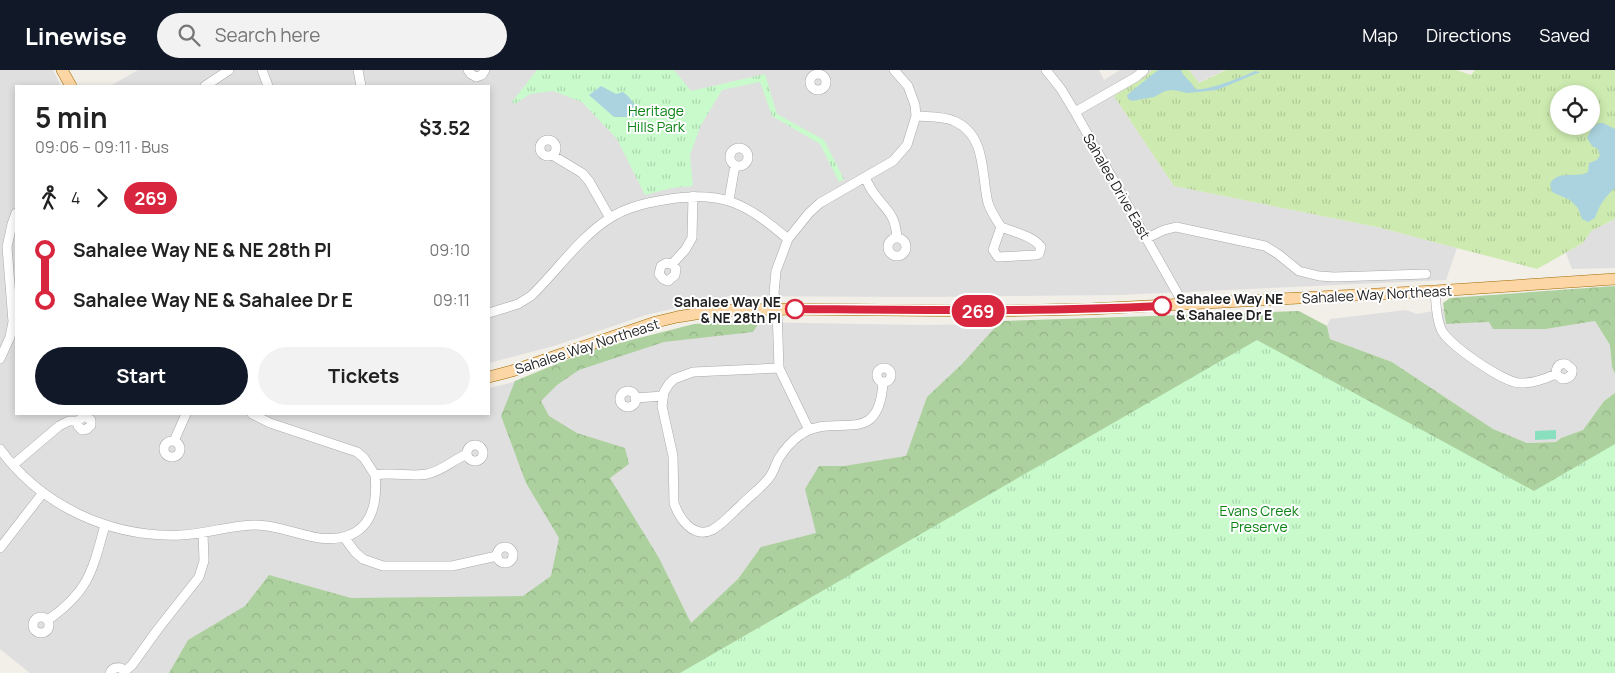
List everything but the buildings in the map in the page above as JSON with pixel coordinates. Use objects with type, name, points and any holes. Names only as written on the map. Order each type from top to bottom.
[{"type":"main road","points":[[62,70],[70,85]]},
{"type":"main road","name":"Sahalee Way Northeast","points":[[490,377],[678,317],[713,311],[777,309],[986,311],[1090,309],[1435,291],[1615,279]]},
{"type":"street","points":[[206,85],[229,70]]},
{"type":"street","points":[[262,70],[268,85]]},
{"type":"street","points":[[358,70],[361,85]]},
{"type":"street","points":[[468,70],[476,77],[482,75],[485,70]]},
{"type":"street","points":[[809,430],[779,368],[777,309],[774,293],[776,270],[788,239],[809,213],[820,203],[889,164],[900,155],[907,145],[916,116],[908,86],[894,70]]},
{"type":"street","name":"Sahalee Drive East","points":[[1046,70],[1061,89],[1075,112],[1184,305]]},
{"type":"street","points":[[1075,112],[1136,77],[1144,70]]},
{"type":"street","points":[[916,116],[948,119],[963,126],[970,133],[977,143],[980,153],[988,203],[992,212],[1001,227],[1033,240],[1041,247],[1039,254],[1036,256],[998,257],[993,250],[1001,227]]},
{"type":"street","points":[[552,155],[582,173],[589,180],[610,218]]},
{"type":"street","points":[[729,200],[735,165]]},
{"type":"street","points":[[865,178],[873,193],[892,215],[897,238]]},
{"type":"street","points":[[490,313],[518,304],[531,296],[592,232],[610,218],[635,207],[655,202],[704,195],[729,200],[762,216],[788,239]]},
{"type":"street","points":[[672,264],[685,250],[692,238],[693,196]]},
{"type":"street","points":[[0,359],[15,322],[4,247],[15,216]]},
{"type":"street","points":[[1147,238],[1164,230],[1176,228],[1265,246],[1299,271],[1318,276],[1426,274]]},
{"type":"street","points":[[1435,291],[1438,318],[1444,335],[1496,374],[1510,382],[1524,383],[1556,374]]},
{"type":"street","points":[[779,368],[693,372],[674,379],[669,384],[663,396],[662,406],[673,456],[674,503],[676,510],[686,525],[692,530],[710,531],[721,524],[767,480],[784,452],[800,435],[809,430],[823,427],[855,426],[870,419],[880,406],[884,382]]},
{"type":"street","points":[[636,398],[663,396]]},
{"type":"street","points":[[174,441],[186,415]]},
{"type":"street","points":[[0,449],[42,494],[75,512],[105,525],[146,533],[179,535],[256,525],[270,526],[319,538],[344,537],[362,528],[371,516],[376,493],[375,475],[364,458],[357,452],[279,426],[254,415]]},
{"type":"street","points":[[13,465],[59,426],[69,421],[78,421]]},
{"type":"street","points":[[375,475],[392,473],[425,475],[442,468],[466,454]]},
{"type":"street","points":[[0,548],[42,494]]},
{"type":"street","points":[[48,620],[66,607],[82,589],[96,560],[105,525]]},
{"type":"street","points":[[110,673],[116,667],[121,668],[124,673],[132,665],[199,577],[204,562],[203,533]]},
{"type":"street","points":[[344,537],[354,552],[363,559],[383,566],[452,566],[496,556]]},
{"type":"shaded area","points":[[0,70],[53,70],[60,85],[15,85],[15,415],[490,415],[490,388],[510,383],[574,359],[751,322],[922,325],[1134,322],[680,673],[30,673],[0,649]]},
{"type":"shaded area","points":[[138,70],[1099,70],[1104,80],[1120,70],[1152,70],[1145,77],[1114,96],[1174,186],[1377,227],[1457,248],[1446,280],[1119,295],[729,296],[646,315],[554,346],[490,363],[490,85],[112,85]]},
{"type":"shaded area","points":[[1189,70],[1225,70],[1198,83]]},
{"type":"shaded area","points":[[1615,219],[1615,268],[1572,269],[1566,253],[1583,243],[1591,231]]},
{"type":"shaded area","points":[[1444,309],[1446,324],[1489,322],[1546,329],[1595,321],[1610,345],[1612,367],[1615,374],[1615,393],[1604,401],[1583,430],[1561,438],[1556,442],[1527,443],[1493,429],[1392,362],[1330,339],[1327,326],[1330,319],[1406,310],[1417,314]]},
{"type":"green space","name":"Heritage Hills Park","points":[[537,70],[674,70],[691,91],[765,74],[777,114],[824,140],[844,179],[839,182],[820,144],[772,116],[760,82],[722,90],[701,125],[690,155],[693,186],[672,188],[645,195],[617,139],[582,102],[553,91],[530,94],[515,104],[512,102]]},
{"type":"green space","points":[[1152,70],[1189,70],[1199,83],[1226,70],[1456,70],[1471,75],[1475,70],[1615,70],[1615,219],[1591,231],[1583,243],[1537,269],[1377,227],[1174,186],[1114,96],[1145,77]]},
{"type":"green space","points":[[1615,286],[1615,374],[1612,367],[1610,345],[1595,321],[1546,329],[1493,329],[1489,322],[1446,324],[1443,303],[1450,298]]},
{"type":"green space","points":[[1299,311],[1327,326],[1330,339],[1392,362],[1493,429],[1527,443],[1556,442],[1561,438],[1583,430],[1604,401],[1615,393],[1615,673],[169,673],[188,640],[245,606],[269,575],[351,598],[523,596],[551,576],[559,538],[526,483],[501,416],[515,381],[588,351],[694,324],[761,320],[753,332],[664,342],[579,370],[557,385],[541,401],[549,416],[577,433],[625,448],[629,464],[610,478],[659,558],[691,623],[738,579],[761,547],[816,533],[805,489],[819,466],[844,466],[906,456],[927,397],[962,364],[1001,321]]},
{"type":"green space","name":"Evans Creek Preserve","points":[[1257,340],[1534,491],[1615,444],[1615,673],[680,673]]},
{"type":"green space","points":[[1556,430],[1556,439],[1535,440],[1535,431]]},
{"type":"water","points":[[1158,70],[1181,70],[1195,89],[1216,86],[1255,71],[1260,72],[1217,90],[1188,93],[1173,90],[1165,91],[1154,97],[1132,101],[1128,99],[1127,95]]},
{"type":"water","points":[[601,86],[616,94],[623,92],[626,94],[635,107],[637,114],[635,117],[614,117],[589,95]]},
{"type":"water","points":[[1600,123],[1615,129],[1615,188],[1603,202],[1595,218],[1588,222],[1582,219],[1578,208],[1570,200],[1552,192],[1550,184],[1553,179],[1562,175],[1578,175],[1588,172],[1589,163],[1597,160],[1600,155],[1598,149],[1592,146],[1587,138],[1588,135],[1600,135]]},
{"type":"bus line","name":"269","points":[[795,309],[986,311],[1162,306]]},
{"type":"place","name":"Sahalee Way NE & Sahalee Dr E","points":[[1162,306]]},
{"type":"place","name":"Sahalee Way NE & NE 28th Pl","points":[[795,309]]}]
